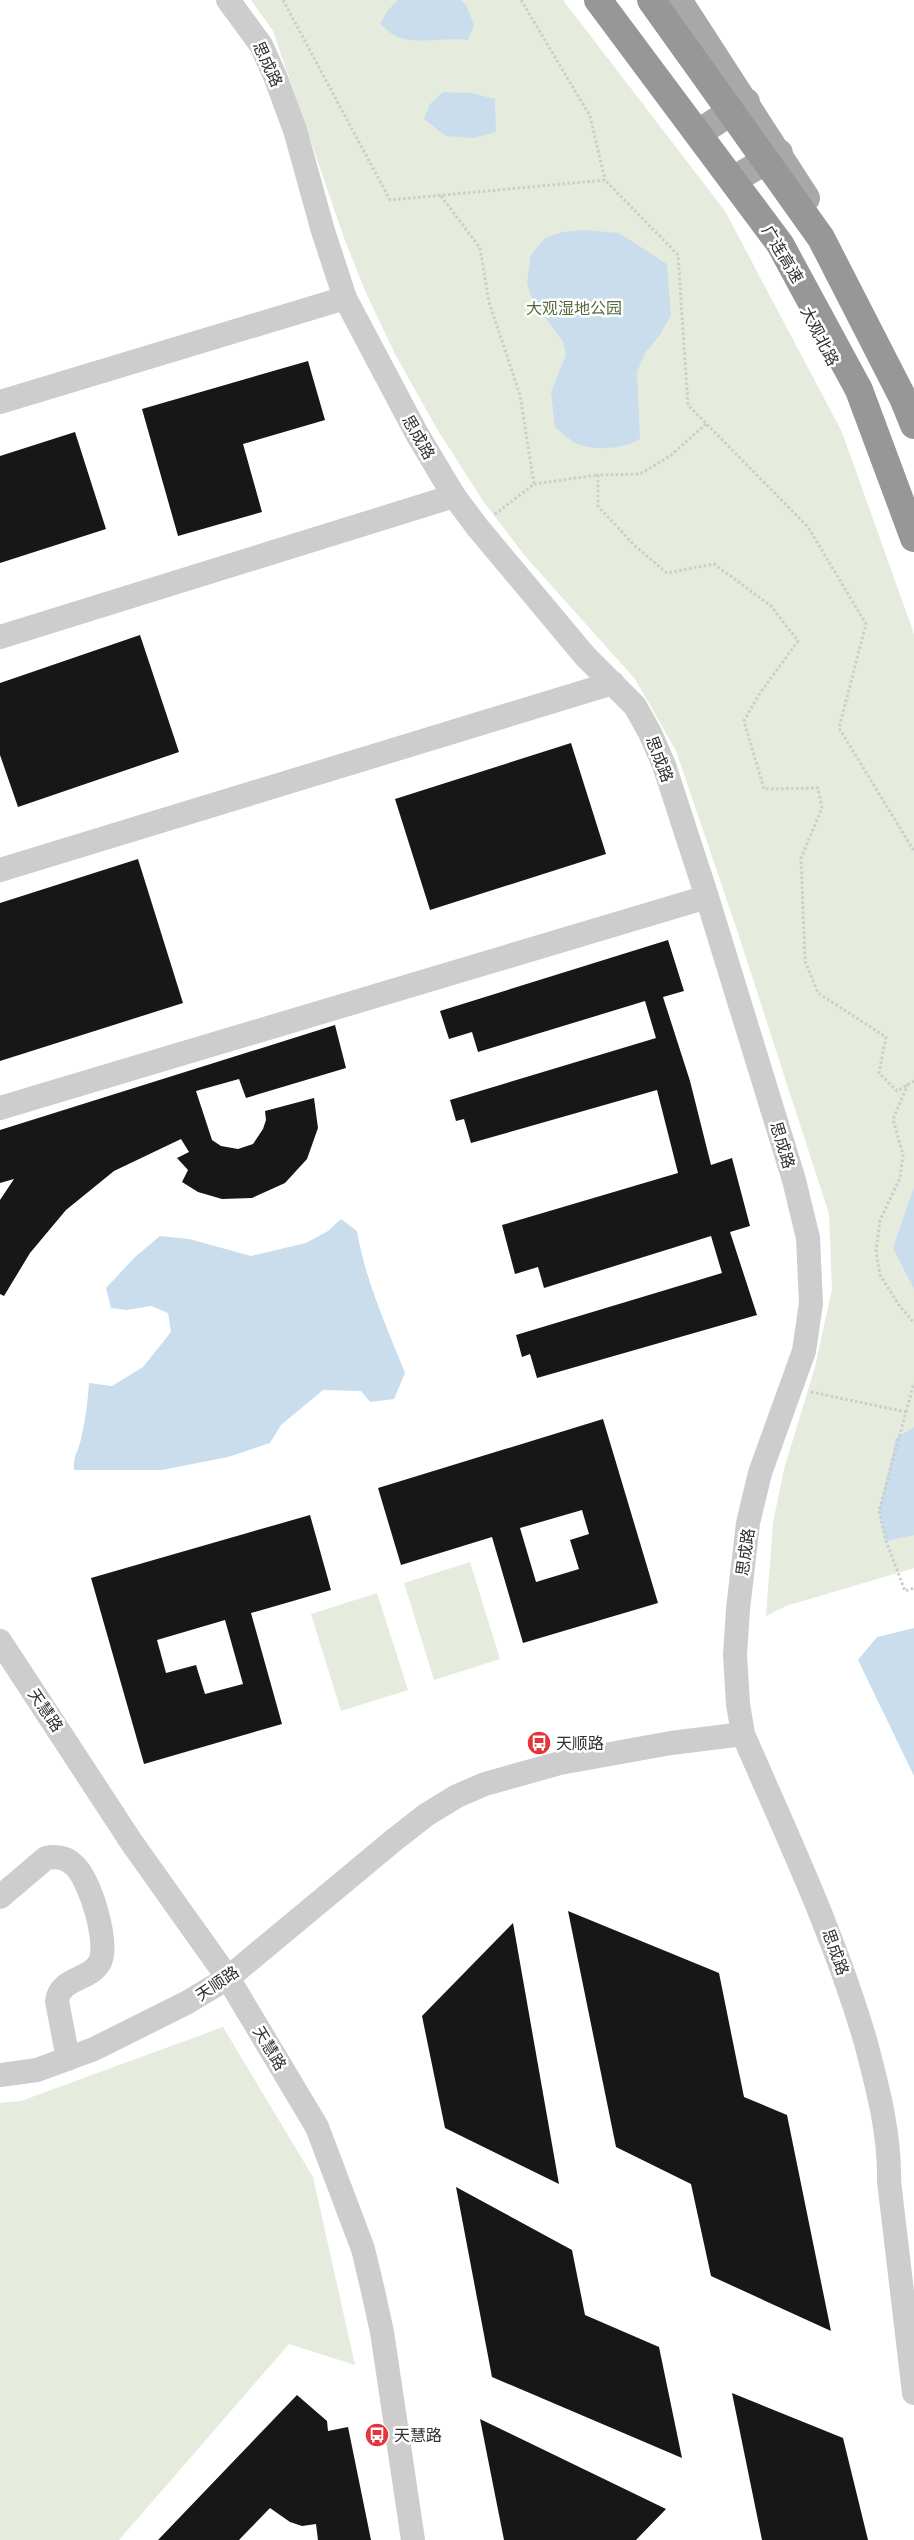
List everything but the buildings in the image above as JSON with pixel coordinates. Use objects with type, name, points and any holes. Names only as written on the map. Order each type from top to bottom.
[{"type":"highway","name":"广连高速","points":[[598,0],[780,244],[859,390],[914,538]]},
{"type":"highway","points":[[651,0],[821,238],[903,398],[914,425]]},
{"type":"main road","name":"大观北路","points":[[611,0],[703,130],[733,180],[822,339],[914,530]]},
{"type":"main road","points":[[678,0],[779,154],[887,339],[914,392]]},
{"type":"main road","points":[[703,130],[746,102]]},
{"type":"main road","points":[[733,180],[779,154]]},
{"type":"street","name":"思成路","points":[[228,0],[261,45],[275,76],[295,130],[323,231],[345,298],[362,327],[392,389],[454,496],[478,528],[585,656],[635,706],[650,733],[664,765],[707,898],[794,1180],[808,1238],[811,1303],[804,1351],[760,1473],[748,1523],[738,1609],[735,1655],[738,1704],[744,1734],[833,1944],[854,2001],[877,2085],[890,2152],[889,2181],[914,2393]]},
{"type":"street","points":[[0,402],[345,298]]},
{"type":"street","points":[[0,637],[454,496]]},
{"type":"street","points":[[0,870],[613,683]]},
{"type":"street","points":[[0,1108],[707,898]]},
{"type":"street","name":"天慧路","points":[[0,1641],[132,1843],[228,1978],[317,2127],[363,2249],[382,2332],[413,2540]]},
{"type":"street","name":"天顺路","points":[[0,2075],[37,2070],[94,2049],[179,2007],[228,1978],[426,1815],[457,1796],[485,1784],[560,1763],[671,1743],[744,1734]]},
{"type":"street","points":[[0,1898],[46,1858],[53,1856],[68,1860],[81,1872],[101,1928],[103,1950],[98,1964],[92,1971],[65,1986],[58,1994],[57,2001],[68,2059]]},
{"type":"path","points":[[283,0],[390,200],[605,180]]},
{"type":"path","points":[[521,0],[590,116],[605,180],[678,255],[688,405],[808,527],[866,624],[839,728],[914,852]]},
{"type":"path","points":[[440,195],[480,248],[489,302],[520,394],[534,484]]},
{"type":"path","points":[[478,528],[534,484],[598,475],[640,474],[670,456],[706,424]]},
{"type":"path","points":[[598,475],[598,506],[635,546],[667,573],[714,564],[771,606],[798,642],[758,696],[744,721],[764,788],[818,788],[822,808],[801,858],[805,961],[818,993],[886,1037],[879,1072],[897,1090],[914,1081]]},
{"type":"path","points":[[908,1084],[893,1120],[903,1156],[900,1178],[880,1220],[876,1251],[880,1275],[899,1305],[914,1323]]},
{"type":"path","points":[[914,1383],[879,1512],[886,1541],[905,1591],[914,1588]]},
{"type":"path","points":[[791,1387],[906,1412]]},
{"type":"green space","name":"大观湿地公园","points":[[251,0],[563,0],[725,211],[842,432],[914,634],[914,1568],[786,1606],[766,1616],[773,1523],[784,1469],[815,1367],[832,1289],[829,1214],[737,930],[676,751],[635,679],[525,556],[483,501],[437,429],[395,354],[366,293],[344,238],[273,31]]},
{"type":"green space","points":[[470,1562],[500,1659],[434,1680],[404,1583]]},
{"type":"green space","points":[[377,1593],[408,1690],[341,1711],[311,1614]]},
{"type":"green space","points":[[223,2027],[313,2177],[355,2365],[289,2344],[119,2540],[0,2540],[0,2103],[21,2101]]},
{"type":"water","points":[[398,0],[461,0],[466,5],[474,25],[468,40],[412,40],[394,35],[380,24],[388,10]]},
{"type":"water","points":[[443,92],[472,93],[495,99],[496,132],[474,138],[446,136],[424,119],[430,104]]},
{"type":"water","points":[[584,230],[619,233],[667,264],[671,315],[660,335],[645,353],[637,372],[640,439],[617,447],[598,448],[581,445],[571,440],[555,427],[551,392],[566,355],[563,342],[532,299],[527,283],[531,255],[545,238],[562,232]]},
{"type":"water","points":[[914,1187],[914,1289],[893,1248]]},
{"type":"water","points":[[341,1219],[357,1231],[371,1285],[405,1373],[394,1399],[370,1402],[361,1391],[323,1390],[281,1425],[270,1443],[228,1457],[162,1470],[74,1470],[75,1457],[80,1444],[85,1418],[89,1383],[112,1386],[143,1367],[171,1332],[168,1313],[151,1306],[127,1310],[111,1308],[106,1288],[135,1257],[160,1236],[189,1239],[251,1256],[306,1243],[328,1231]]},
{"type":"water","points":[[914,1427],[914,1535],[886,1541],[879,1511],[896,1438]]},
{"type":"water","points":[[914,1628],[914,1776],[858,1660],[877,1637]]},
{"type":"place","name":"天顺路","points":[[539,1743]]},
{"type":"place","name":"天慧路","points":[[377,2435]]}]
